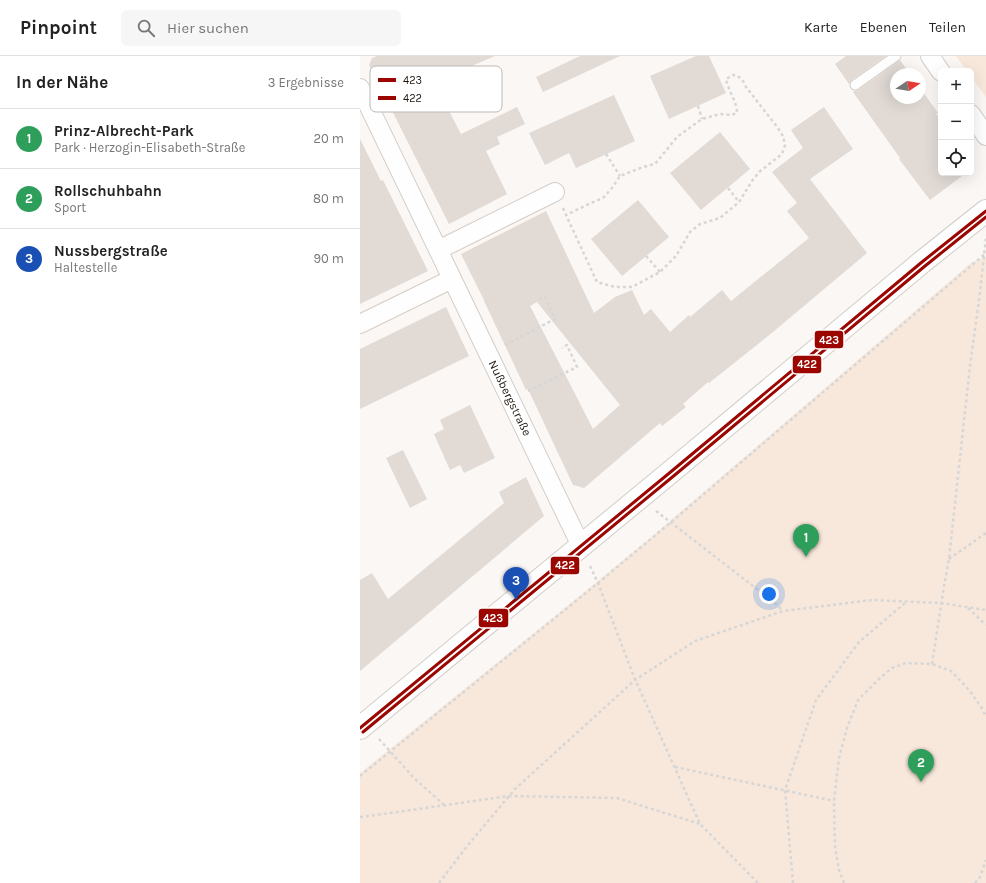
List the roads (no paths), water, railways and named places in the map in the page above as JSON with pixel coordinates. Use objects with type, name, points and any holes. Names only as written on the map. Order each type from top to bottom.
[{"type":"street","points":[[930,56],[938,68]]},
{"type":"street","name":"Nußbergstraße","points":[[360,88],[370,109]]},
{"type":"street","name":"Nußbergstraße","points":[[372,112],[581,546]]},
{"type":"street","points":[[974,118],[986,136]]},
{"type":"street","points":[[438,250],[555,192]]},
{"type":"street","points":[[362,723],[581,546],[986,210]]},
{"type":"street","points":[[360,324],[452,279]]},
{"type":"lane","points":[[855,85],[896,56]]},
{"type":"place","name":"Prinz-Albrecht-Park","points":[[806,557]]},
{"type":"place","name":"Nussbergstraße","points":[[516,600]]},
{"type":"place","name":"Rollschuhbahn","points":[[921,782]]}]
